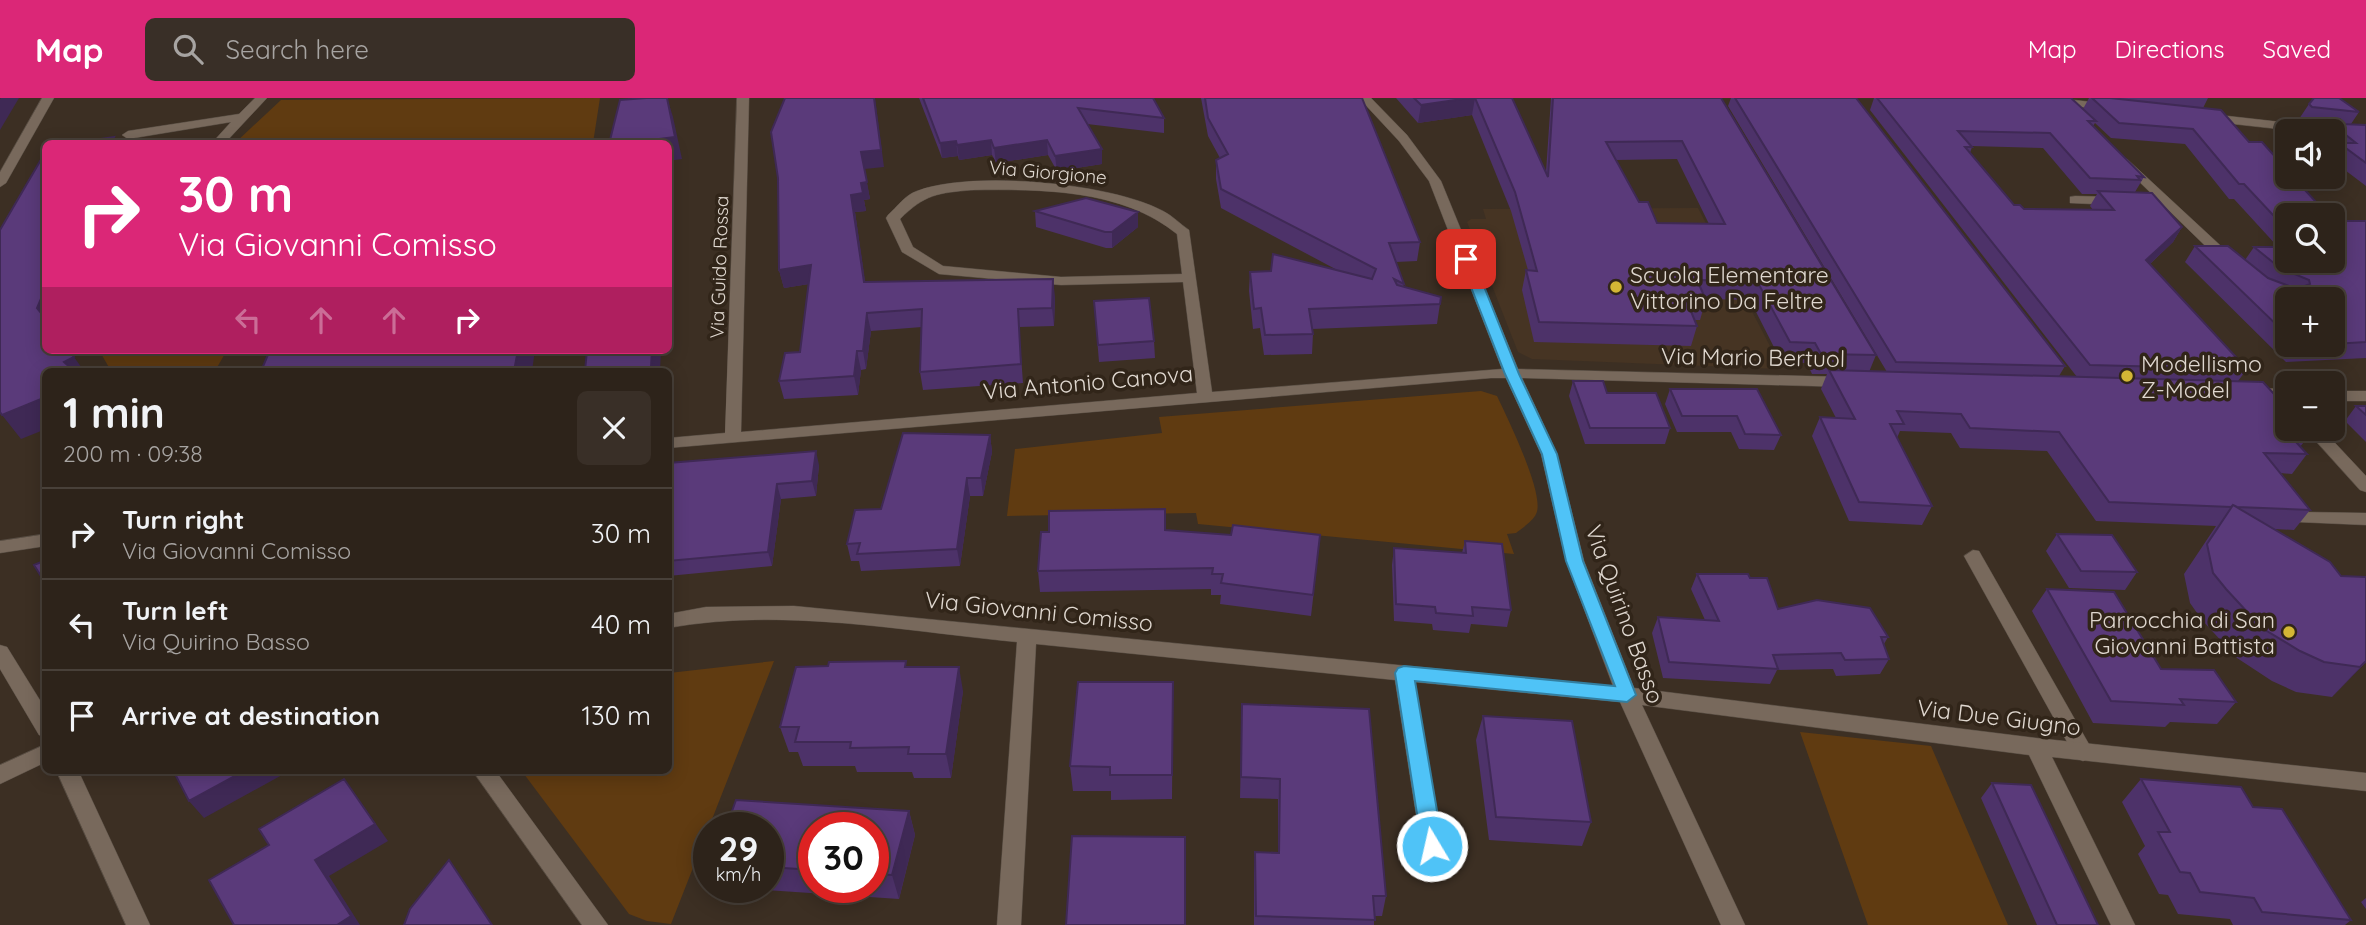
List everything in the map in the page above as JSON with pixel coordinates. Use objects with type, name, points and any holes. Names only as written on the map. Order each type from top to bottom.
[{"type":"street","points":[[0,183],[48,98]]},
{"type":"street","points":[[221,140],[261,98]]},
{"type":"street","name":"Via Guido Rossa","points":[[733,437],[743,98]]},
{"type":"street","name":"Via Quirino Basso","points":[[1366,98],[1403,138],[1435,181],[1512,374],[1549,454],[1574,561],[1627,695],[1733,925]]},
{"type":"street","points":[[2036,100],[2060,100],[2118,108]]},
{"type":"street","points":[[2060,100],[2082,120]]},
{"type":"street","points":[[128,135],[242,117]]},
{"type":"street","points":[[2200,117],[2275,125]]},
{"type":"street","points":[[2120,157],[2245,274]]},
{"type":"street","name":"Via Giorgione","points":[[1188,278],[1060,281],[939,270],[907,249],[893,218],[919,195],[962,185],[1004,185],[1114,198],[1158,213],[1184,233],[1205,397]]},
{"type":"street","points":[[2075,200],[2168,204]]},
{"type":"street","name":"Via Antonio Canova","points":[[672,443],[1490,373],[1512,374]]},
{"type":"street","name":"Via Mario Bertuol","points":[[1512,374],[1870,383]]},
{"type":"street","points":[[2240,393],[2275,395]]},
{"type":"street","points":[[2345,396],[2366,396]]},
{"type":"street","points":[[2324,441],[2366,486]]},
{"type":"street","points":[[2303,518],[2366,519]]},
{"type":"street","points":[[0,547],[42,541]]},
{"type":"street","points":[[1973,556],[2082,752]]},
{"type":"street","name":"Via Giovanni Comisso","points":[[672,620],[706,614],[794,612],[1627,695]]},
{"type":"street","points":[[1009,925],[1027,636]]},
{"type":"street","points":[[0,652],[42,722]]},
{"type":"street","points":[[1404,673],[1432,846]]},
{"type":"street","name":"Via Due Giugno","points":[[1627,695],[2036,747],[2366,782]]},
{"type":"street","points":[[2036,747],[2123,925]]},
{"type":"street","points":[[0,775],[42,754]]},
{"type":"street","points":[[69,774],[138,925]]},
{"type":"street","points":[[486,774],[596,925]]},
{"type":"shaded area","points":[[600,98],[593,140],[238,140],[281,100]]},
{"type":"shaded area","name":"Scuola Elementare Vittorino Da Feltre","points":[[1698,208],[1782,369],[1532,359],[1518,352],[1467,222],[1471,219],[1486,219],[1483,209]]},
{"type":"shaded area","points":[[101,354],[225,354],[217,368],[109,368]]},
{"type":"shaded area","points":[[1481,391],[1497,396],[1524,456],[1536,491],[1538,505],[1535,517],[1516,533],[1507,534],[1514,554],[1198,524],[1196,513],[1007,516],[1015,449],[1162,433],[1159,417]]},
{"type":"shaded area","points":[[774,661],[715,812],[693,812],[693,868],[671,924],[647,921],[629,914],[524,774],[672,774],[672,673]]},
{"type":"shaded area","points":[[1800,732],[1931,746],[2008,925],[1868,925]]},
{"type":"building","points":[[667,98],[675,137],[660,140],[610,140],[620,100]]},
{"type":"building","points":[[785,98],[874,98],[881,150],[861,152],[867,182],[861,183],[863,193],[851,195],[864,282],[1053,279],[1052,308],[1018,309],[1021,364],[920,372],[922,309],[867,313],[863,351],[857,351],[854,376],[779,381],[785,353],[800,352],[811,265],[779,270],[778,178],[771,132]]},
{"type":"building","points":[[923,98],[1153,98],[1164,118],[1078,108],[1102,149],[1055,156],[1047,140],[994,148],[991,140],[957,145],[956,141],[940,143]]},
{"type":"building","points":[[1205,98],[1362,98],[1420,242],[1389,243],[1404,284],[1394,279],[1397,285],[1441,297],[1440,304],[1309,309],[1313,334],[1265,335],[1261,308],[1254,309],[1250,272],[1271,271],[1273,254],[1372,279],[1376,269],[1221,189],[1216,160],[1228,154],[1208,118]]},
{"type":"building","points":[[1414,98],[1469,98],[1421,105]]},
{"type":"building","points":[[1475,98],[1512,98],[1548,177],[1553,98],[1721,98],[1876,355],[1821,354],[1815,343],[1790,342],[1757,281],[1697,280],[1706,300],[1686,299],[1697,326],[1539,322],[1526,270],[1537,271],[1515,192]],"holes":[[[1682,141],[1725,224],[1657,223],[1648,202],[1639,202],[1606,142]]]},
{"type":"building","points":[[1735,98],[1856,98],[2065,366],[1896,362]]},
{"type":"building","points":[[1877,98],[2071,98],[2096,121],[2088,121],[2144,177],[2137,176],[2140,180],[2090,178],[2050,133],[1958,131],[1972,147],[1965,147],[2014,205],[2020,205],[2024,209],[2114,210],[2098,191],[2152,193],[2182,227],[2146,260],[2247,369],[2090,365]]},
{"type":"building","points":[[2092,98],[2221,110],[2249,142],[2262,142],[2275,157],[2275,189],[2304,189],[2317,203],[2275,203],[2275,217],[2244,184],[2239,184],[2193,129],[2119,123]]},
{"type":"building","points":[[2314,98],[2339,98],[2359,112],[2312,107],[2309,104]]},
{"type":"building","points":[[2345,124],[2366,125],[2366,163],[2345,147],[2345,143],[2356,143],[2345,134]]},
{"type":"building","points":[[42,158],[42,296],[37,308],[42,314],[42,354],[71,354],[74,357],[64,362],[71,368],[42,368],[42,399],[2,415],[0,412],[0,230]]},
{"type":"building","points":[[1086,198],[1138,212],[1112,232],[1105,232],[1035,211]]},
{"type":"building","points":[[2345,221],[2366,221],[2366,342],[2345,343],[2345,287],[2302,287],[2310,284],[2309,280],[2292,273],[2345,273]]},
{"type":"building","points":[[2195,246],[2228,246],[2268,278],[2292,287],[2275,287],[2275,323]]},
{"type":"building","points":[[2254,247],[2275,247],[2275,264]]},
{"type":"building","points":[[1149,298],[1154,341],[1098,345],[1094,301]]},
{"type":"building","points":[[268,354],[517,354],[515,368],[262,368]]},
{"type":"building","points":[[587,354],[652,354],[651,367],[585,368]]},
{"type":"building","points":[[1829,370],[2263,382],[2275,395],[2275,441],[2295,441],[2307,454],[2264,453],[2310,510],[2109,502],[2059,432],[1970,428],[1961,414],[1897,411],[1904,424],[1890,424],[1932,506],[1859,502],[1820,417],[1855,419]]},
{"type":"building","points":[[1573,381],[1603,381],[1607,393],[1656,393],[1670,428],[1590,428]]},
{"type":"building","points":[[1670,389],[1757,389],[1781,435],[1745,434],[1737,416],[1682,416]]},
{"type":"building","points":[[2356,406],[2366,406],[2366,415]]},
{"type":"building","points":[[903,433],[990,435],[981,478],[967,478],[957,549],[857,554],[860,543],[847,544],[855,510],[881,509]]},
{"type":"building","points":[[816,451],[812,481],[777,484],[768,552],[672,561],[672,463]]},
{"type":"building","points":[[2233,505],[2330,562],[2341,576],[2366,577],[2366,661],[2360,667],[2324,662],[2262,628],[2213,573],[2207,544]]},
{"type":"building","points":[[1165,509],[1165,530],[1231,535],[1233,525],[1320,535],[1313,595],[1221,583],[1223,574],[1212,574],[1213,568],[1038,571],[1041,532],[1049,532],[1049,511]]},
{"type":"building","points":[[2057,534],[2112,535],[2137,572],[2081,571]]},
{"type":"building","points":[[1465,541],[1502,544],[1511,610],[1472,607],[1473,616],[1436,613],[1435,607],[1396,604],[1394,548],[1466,553]]},
{"type":"building","points":[[42,562],[42,578],[34,565]]},
{"type":"building","points":[[1697,574],[1748,574],[1750,578],[1767,578],[1778,609],[1817,600],[1870,608],[1888,637],[1881,637],[1889,659],[1845,660],[1841,653],[1773,655],[1778,669],[1669,662],[1658,617],[1719,621]]},
{"type":"building","points":[[2047,589],[2114,592],[2161,669],[2214,670],[2236,702],[2180,699],[2184,705],[2111,701]]},
{"type":"building","points":[[906,661],[905,667],[959,667],[946,754],[908,754],[909,747],[850,748],[851,742],[795,742],[799,727],[780,727],[796,667],[828,666],[829,662]]},
{"type":"building","points":[[1078,682],[1173,682],[1172,775],[1110,775],[1110,767],[1070,766]]},
{"type":"building","points":[[1242,704],[1369,709],[1386,896],[1373,896],[1375,920],[1256,916],[1255,852],[1279,853],[1280,779],[1241,777]]},
{"type":"building","points":[[1483,716],[1572,721],[1591,822],[1496,817]]},
{"type":"building","points":[[175,774],[239,774],[189,801]]},
{"type":"building","points":[[344,779],[375,824],[315,860],[351,916],[337,925],[234,925],[209,880],[269,845],[259,829]]},
{"type":"building","points":[[2141,779],[2241,787],[2253,807],[2282,809],[2351,920],[2262,912],[2254,898],[2200,892],[2190,873],[2180,872],[2158,832],[2170,832]]},
{"type":"building","points":[[1992,783],[2031,785],[2098,925],[2057,925]]},
{"type":"building","points":[[736,800],[909,811],[892,875],[889,875],[889,812],[798,812],[798,869],[784,868],[784,812],[732,812]]},
{"type":"building","points":[[1072,836],[1185,837],[1185,925],[1066,925]]},
{"type":"building","points":[[449,860],[492,925],[404,925],[410,909]]},
{"type":"place","name":"Scuola Elementare Vittorino Da Feltre","points":[[1616,287]]},
{"type":"place","name":"Modellismo Z-Model","points":[[2127,376]]},
{"type":"place","name":"Parrocchia di San Giovanni Battista","points":[[2289,632]]},
{"type":"route","points":[[1432,846],[1404,673],[1627,695],[1574,561],[1549,454],[1512,374],[1466,259]]}]
